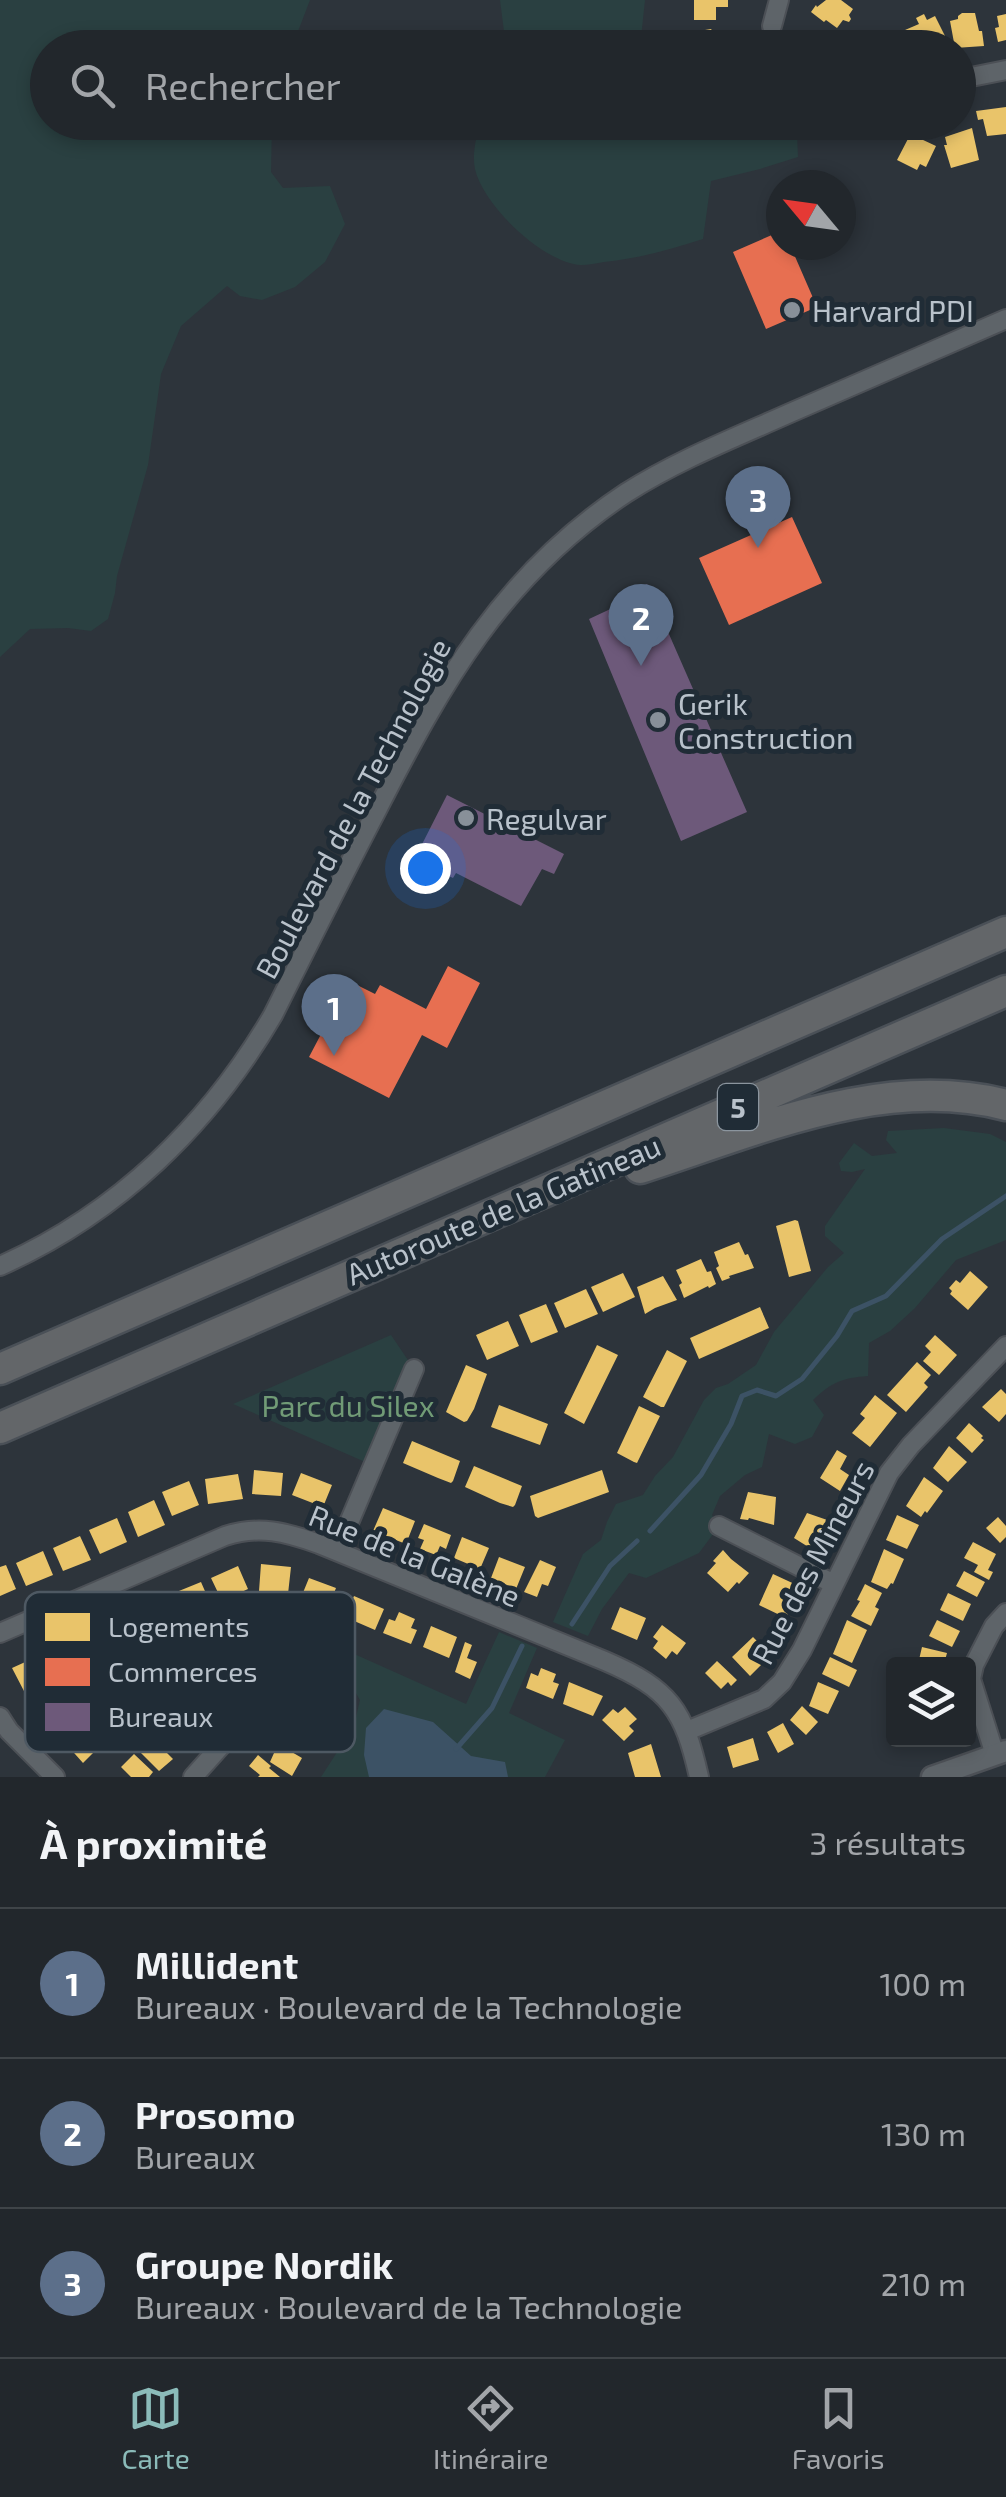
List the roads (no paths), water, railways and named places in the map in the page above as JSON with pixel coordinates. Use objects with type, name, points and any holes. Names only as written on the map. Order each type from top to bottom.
[{"type":"highway","name":"Autoroute de la Gatineau","points":[[0,1368],[952,956],[1006,929]]},
{"type":"highway","name":"Autoroute de la Gatineau","points":[[0,1428],[1006,991]]},
{"type":"highway","points":[[471,1223],[843,1106],[930,1096],[1006,1105]]},
{"type":"street","points":[[772,26],[778,0]]},
{"type":"street","points":[[976,76],[1006,70]]},
{"type":"street","name":"Boulevard de la Technologie","points":[[0,1266],[59,1236],[119,1195],[174,1146],[230,1082],[273,1015],[439,694],[494,613],[554,550],[624,495],[684,460],[1006,319]]},
{"type":"street","name":"Rue des Mineurs","points":[[687,1731],[748,1707],[782,1682],[802,1650],[881,1487],[900,1458],[1006,1346]]},
{"type":"street","points":[[337,1551],[414,1369]]},
{"type":"street","points":[[719,1526],[834,1584]]},
{"type":"street","name":"Rue de la Galène","points":[[97,1592],[238,1532],[282,1532],[337,1551],[644,1680],[675,1710],[687,1731],[699,1777]]},
{"type":"street","points":[[932,1777],[1000,1753],[971,1679],[994,1626],[1006,1613]]},
{"type":"street","name":"Rue de la Galène","points":[[0,1633],[25,1622]]},
{"type":"street","points":[[0,1717],[25,1748]]},
{"type":"street","points":[[29,1752],[55,1777]]},
{"type":"street","points":[[192,1777],[215,1752]]},
{"type":"water","points":[[384,1709],[433,1722],[471,1756],[505,1762],[508,1777],[369,1777],[364,1755],[366,1728]]},
{"type":"waterway","points":[[650,1531],[701,1475],[731,1424],[742,1396],[757,1390],[776,1396],[802,1379],[852,1311],[886,1296],[942,1239],[1006,1196]]},
{"type":"waterway","points":[[572,1624],[610,1566],[637,1541]]},
{"type":"waterway","points":[[456,1749],[492,1708],[522,1646]]},
{"type":"place","name":"Harvard PDI","points":[[792,310]]},
{"type":"place","name":"Groupe Nordik","points":[[758,548]]},
{"type":"place","name":"Prosomo","points":[[641,666]]},
{"type":"place","name":"Gerik Construction","points":[[658,720]]},
{"type":"place","name":"Regulvar","points":[[466,818]]},
{"type":"place","name":"Millident","points":[[334,1056]]},
{"type":"park label","name":"Parc du Silex","points":[[348,1405]]}]
